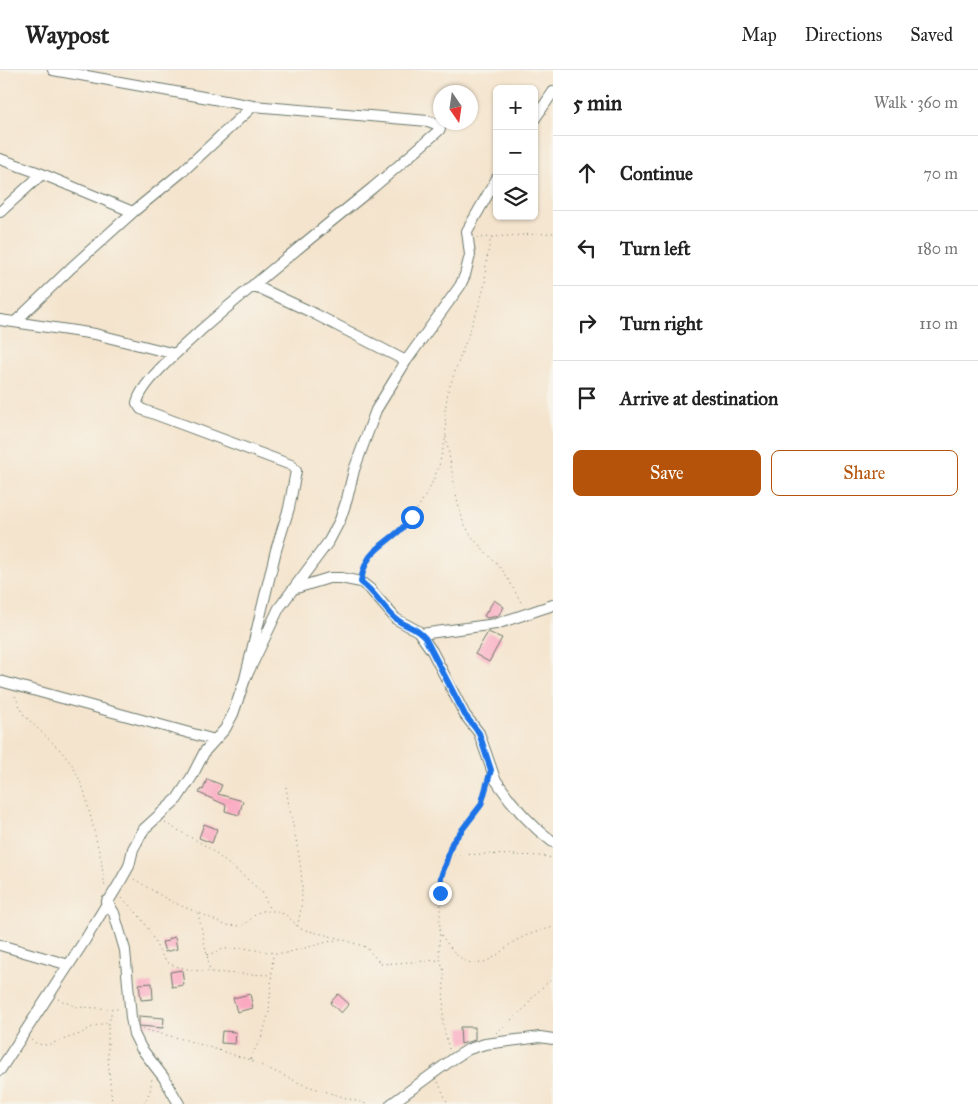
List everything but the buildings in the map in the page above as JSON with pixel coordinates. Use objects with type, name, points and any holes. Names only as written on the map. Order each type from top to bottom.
[{"type":"street","points":[[0,1070],[69,965],[125,874],[144,829],[178,799],[205,751],[225,729],[233,714],[245,679],[276,550],[289,508],[296,471],[290,465],[141,409],[137,403],[138,397],[146,385],[175,354],[253,285],[371,189],[440,129],[439,126],[428,121],[253,106],[200,98],[53,70]]},
{"type":"street","points":[[538,114],[553,92]]},
{"type":"street","points":[[15,322],[72,266],[183,171],[253,106]]},
{"type":"street","points":[[0,159],[42,174],[133,212]]},
{"type":"street","points":[[0,212],[42,174]]},
{"type":"street","points":[[245,679],[279,608],[336,528],[347,499],[354,470],[376,410],[406,361],[460,286],[470,255],[467,236],[468,227],[493,185]]},
{"type":"street","points":[[253,285],[309,311],[406,361]]},
{"type":"street","points":[[0,320],[95,334],[175,354]]},
{"type":"street","points":[[293,588],[329,578],[361,582],[370,589],[396,620],[411,626],[421,634],[432,651],[465,715],[479,733],[495,779],[510,800],[537,829],[553,842]]},
{"type":"street","points":[[421,634],[496,624],[553,605]]},
{"type":"street","points":[[1,681],[215,740]]},
{"type":"street","points":[[108,901],[125,950],[134,1034],[141,1048],[164,1078],[179,1104]]},
{"type":"street","points":[[0,945],[69,965]]},
{"type":"street","points":[[391,1104],[469,1049],[485,1044],[540,1037],[553,1039]]},
{"type":"path","points":[[467,236],[476,238],[553,233]]},
{"type":"path","points":[[491,237],[486,263],[485,283],[481,298],[448,391],[445,411],[446,436],[457,500],[463,522],[472,537],[504,572],[528,614]]},
{"type":"path","points":[[361,582],[362,571],[373,551],[399,531],[412,517],[429,490],[439,466],[446,436]]},
{"type":"path","points":[[1,681],[15,696],[24,715],[61,751],[73,766],[84,790],[101,859],[108,901]]},
{"type":"path","points":[[453,1059],[443,1025],[444,972],[440,960],[441,877],[452,843],[481,805],[491,770]]},
{"type":"path","points":[[286,787],[296,839],[303,893],[302,910],[296,926]]},
{"type":"path","points":[[156,818],[206,846],[247,879],[262,892],[271,911]]},
{"type":"path","points":[[447,855],[485,854],[553,858]]},
{"type":"path","points":[[125,874],[165,898],[225,925],[236,927],[246,924],[257,913],[277,911],[286,915],[296,926],[306,931],[366,947],[381,964],[440,960]]},
{"type":"path","points":[[114,891],[145,923],[167,961],[174,965],[210,973],[272,975]]},
{"type":"path","points":[[198,912],[208,955],[210,973]]},
{"type":"path","points":[[440,934],[463,960],[468,964],[477,964],[494,957],[513,942],[553,927]]},
{"type":"path","points":[[208,955],[224,949],[243,948],[286,953],[340,939]]},
{"type":"path","points":[[250,1060],[262,1036],[270,1012],[274,953]]},
{"type":"path","points":[[485,1044],[527,1006],[534,995],[553,978]]},
{"type":"path","points":[[50,994],[78,1007],[112,1010],[130,1008]]},
{"type":"path","points":[[112,1010],[108,1058],[112,1104]]},
{"type":"path","points":[[23,1034],[37,1044],[47,1045],[80,1034],[94,1026],[110,1022]]},
{"type":"path","points":[[133,1027],[186,1040],[250,1060],[304,1085],[366,1104]]},
{"type":"path","points":[[144,1104],[150,1091],[154,1065]]},
{"type":"path","points":[[434,1073],[448,1104]]},
{"type":"route","points":[[412,517],[399,531],[373,551],[362,571],[361,582],[379,598],[396,620],[411,626],[425,638],[465,715],[479,733],[491,770],[481,805],[452,843],[441,877],[440,893]]}]
